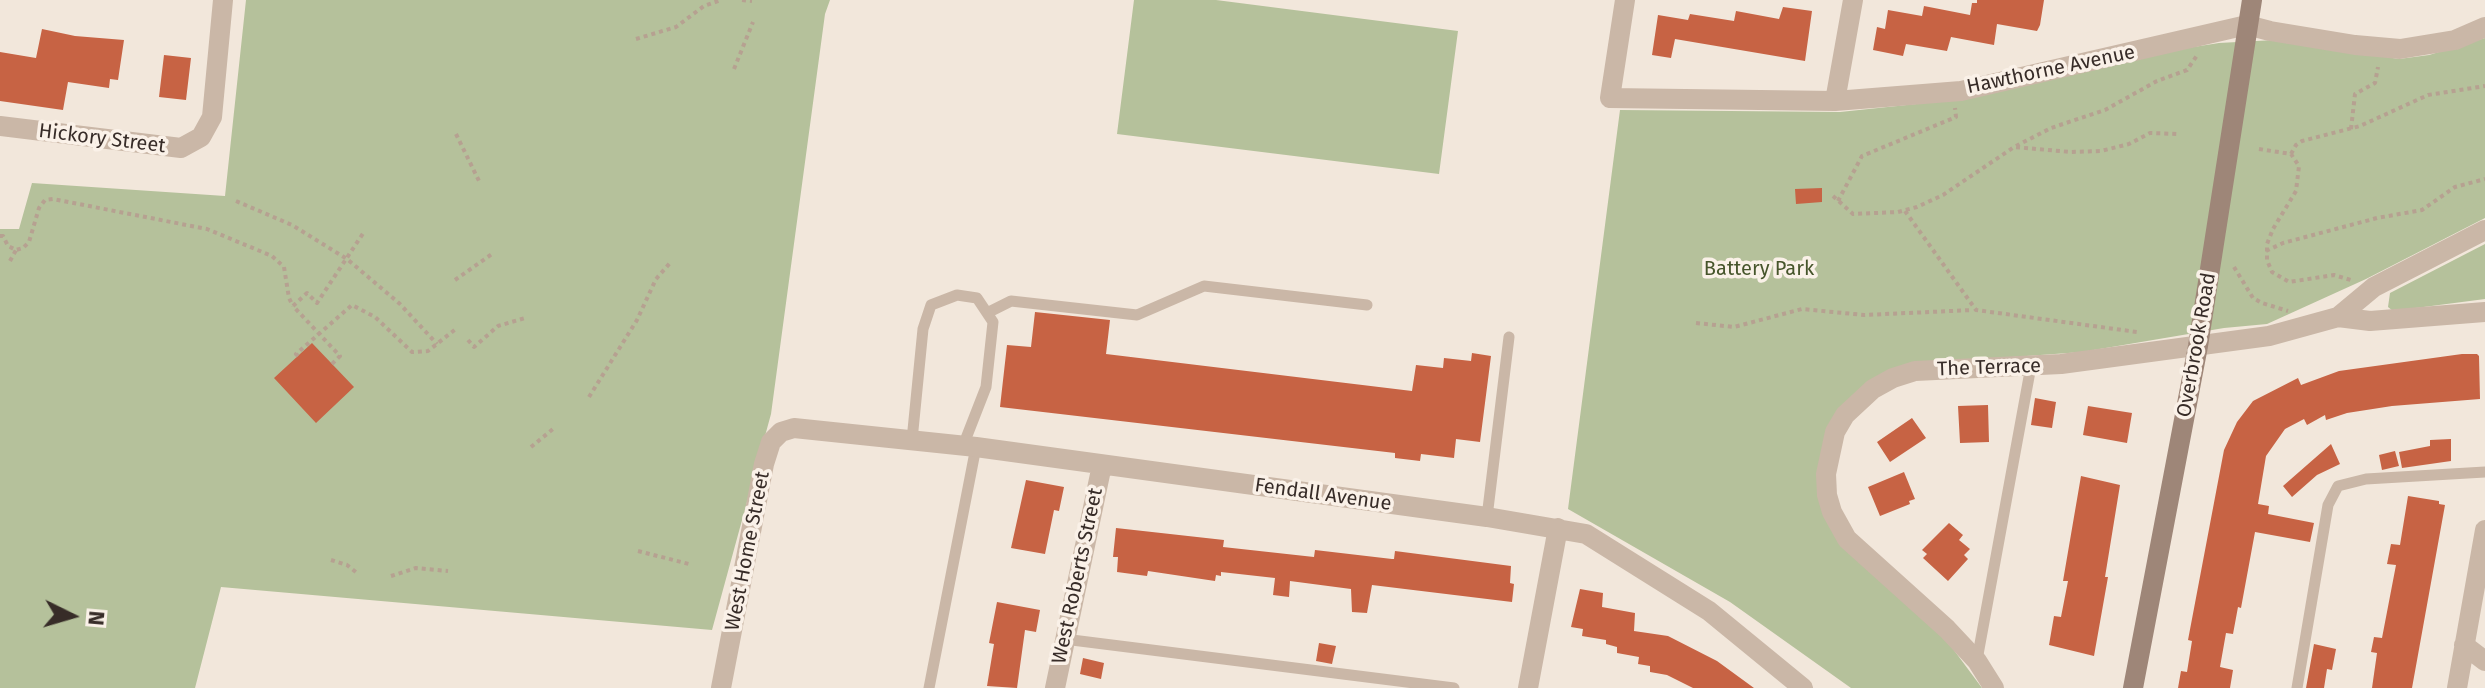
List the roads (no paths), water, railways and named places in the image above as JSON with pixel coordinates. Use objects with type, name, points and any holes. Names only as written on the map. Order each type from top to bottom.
[{"type":"street","name":"Hickory Street","points":[[0,126],[181,148],[201,137],[212,117],[223,0]]},
{"type":"street","name":"Hawthorne Avenue","points":[[1625,0],[1610,98],[1835,101],[1961,91],[2247,25],[2313,38],[2400,49],[2455,40],[2485,27]]},
{"type":"street","points":[[1835,101],[1853,0]]},
{"type":"street","name":"Overbrook Road","points":[[2133,688],[2198,346],[2252,0]]},
{"type":"street","points":[[2338,317],[2374,287],[2485,230]]},
{"type":"street","name":"The Terrace","points":[[1994,688],[1977,661],[1947,629],[1847,539],[1832,512],[1827,495],[1828,456],[1835,432],[1845,415],[1873,389],[1915,371],[2031,366],[2198,346],[2269,336],[2338,317],[2370,321],[2485,312]]},
{"type":"street","name":"Fendall Avenue","points":[[794,428],[970,446],[1487,517],[1586,534],[1709,611],[1803,688]]},
{"type":"street","name":"West Home Street","points":[[721,688],[764,464],[771,442],[781,432],[794,428]]},
{"type":"street","name":"West Roberts Street","points":[[1055,688],[1102,465]]},
{"type":"street","points":[[1528,688],[1558,528]]},
{"type":"street","points":[[2457,688],[2485,530]]},
{"type":"street","points":[[2464,645],[2485,661]]},
{"type":"lane","points":[[987,313],[1011,301],[1137,315],[1204,286],[1367,305]]},
{"type":"lane","points":[[912,440],[923,329],[931,305],[957,295],[977,298],[993,322],[986,387],[970,446],[929,688]]},
{"type":"lane","points":[[1487,517],[1509,337]]},
{"type":"lane","points":[[1977,661],[2031,366]]},
{"type":"lane","points":[[2297,688],[2328,505],[2338,486],[2366,479],[2485,472]]},
{"type":"lane","points":[[1064,639],[1454,688]]},
{"type":"park label","name":"Battery Park","points":[[1759,269]]}]
